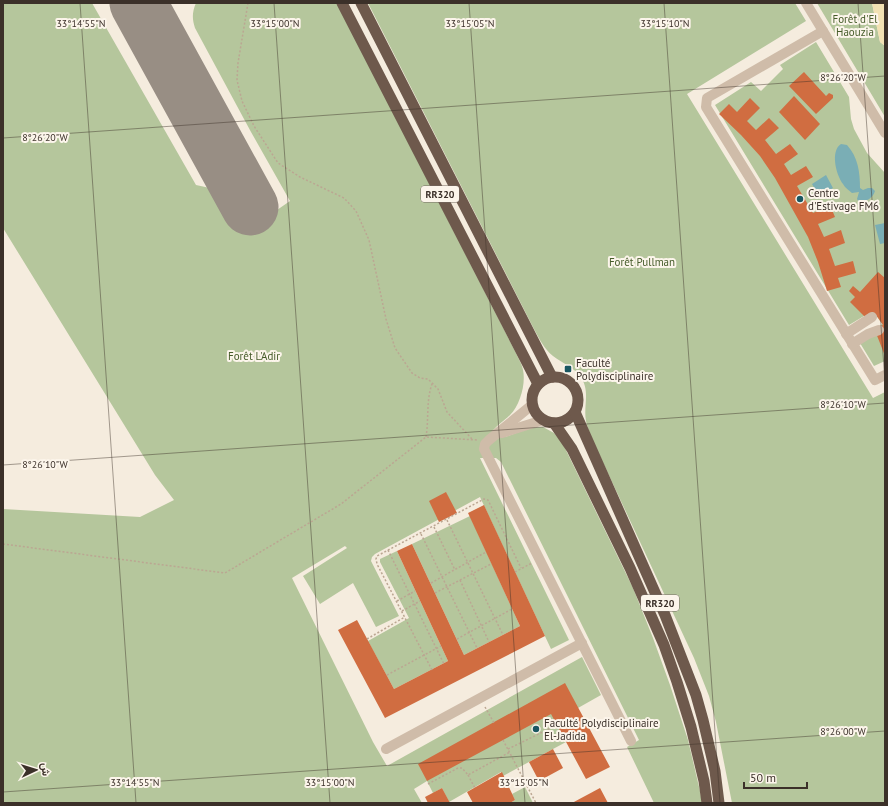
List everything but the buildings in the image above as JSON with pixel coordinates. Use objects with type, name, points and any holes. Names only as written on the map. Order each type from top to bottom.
[{"type":"highway","name":"RR320","points":[[342,3],[538,384]]},
{"type":"highway","name":"RR320","points":[[361,3],[552,377]]},
{"type":"highway","points":[[552,377],[561,377],[569,381],[575,387],[578,395],[578,404],[575,412],[570,418],[562,422],[554,423],[543,420],[536,414],[532,405],[534,390],[538,384],[544,379],[552,377]]},
{"type":"highway","name":"RR320","points":[[575,412],[665,615],[696,695],[715,771],[719,803]]},
{"type":"highway","name":"RR320","points":[[554,423],[572,449],[630,568],[664,645],[677,682],[694,741],[704,781],[707,803]]},
{"type":"street","points":[[806,3],[885,133]]},
{"type":"street","points":[[823,31],[707,98],[706,107],[874,380],[885,375]]},
{"type":"street","points":[[846,334],[870,319],[876,330],[852,344]]},
{"type":"street","points":[[532,405],[485,444],[484,449],[631,741]]},
{"type":"street","points":[[492,438],[543,420]]},
{"type":"street","points":[[386,749],[582,643]]},
{"type":"path","points":[[248,3],[240,43],[238,74],[242,101],[254,126],[278,163],[300,177],[344,198],[356,211],[369,240],[386,319],[395,348],[412,373],[420,378],[428,379],[438,389],[447,412],[472,439]]},
{"type":"path","points":[[426,437],[428,424],[427,403],[432,383]]},
{"type":"path","points":[[3,544],[225,573],[341,504],[426,437],[472,439],[492,438]]},
{"type":"path","points":[[432,670],[377,564],[377,556],[421,534],[484,499],[488,500],[521,568]]},
{"type":"path","points":[[447,520],[503,635]]},
{"type":"path","points":[[434,527],[455,570]]},
{"type":"path","points":[[421,534],[477,648]]},
{"type":"path","points":[[388,550],[444,664]]},
{"type":"path","points":[[430,583],[486,552]]},
{"type":"path","points":[[515,572],[539,559]]},
{"type":"path","points":[[435,593],[491,564]]},
{"type":"path","points":[[460,580],[489,642]]},
{"type":"path","points":[[397,601],[415,591]]},
{"type":"path","points":[[402,611],[420,601]]},
{"type":"path","points":[[457,639],[512,609]]},
{"type":"path","points":[[367,638],[405,617]]},
{"type":"path","points":[[387,675],[441,646]]},
{"type":"path","points":[[480,698],[494,723]]},
{"type":"path","points":[[508,750],[557,724]]},
{"type":"path","points":[[503,740],[536,803]]},
{"type":"path","points":[[468,775],[510,752]]},
{"type":"path","points":[[428,784],[458,768],[462,768],[468,775],[475,788]]},
{"type":"green space","name":"Forêt L'Adir","points":[[3,3],[92,3],[196,185],[219,190],[236,204],[260,210],[277,210],[290,201],[195,28],[193,12],[196,3],[337,3],[522,366],[524,382],[517,406],[514,411],[490,435],[505,437],[530,428],[543,427],[554,433],[563,444],[633,588],[653,638],[688,740],[702,803],[654,803],[627,747],[639,740],[501,462],[496,458],[480,458],[569,640],[551,649],[480,497],[372,557],[371,561],[399,616],[376,627],[353,583],[320,604],[303,576],[347,548],[345,546],[292,578],[373,742],[387,766],[582,657],[601,695],[578,708],[566,742],[503,776],[501,772],[449,802],[442,788],[433,793],[427,781],[414,789],[422,803],[3,803],[3,509],[140,517],[174,500],[155,475],[3,228]]},
{"type":"green space","name":"Forêt Pullman","points":[[368,3],[795,3],[806,21],[687,94],[873,398],[885,392],[885,803],[732,803],[716,722],[709,696],[694,658],[593,441],[586,421],[586,393],[583,382],[574,370],[550,353],[540,340]]},
{"type":"green space","name":"Forêt d'El Haouzia","points":[[817,3],[872,3],[880,42],[885,46],[885,117]]},
{"type":"green space","points":[[816,42],[849,97],[851,119],[854,129],[867,153],[885,173],[885,361],[874,366],[860,343],[882,324],[876,315],[864,316],[849,325],[715,105],[751,82],[761,91],[783,69],[780,65]]},
{"type":"green space","points":[[470,516],[520,626],[464,655],[412,544]]},
{"type":"green space","points":[[397,551],[448,661],[394,689],[368,641],[409,618],[380,562],[380,559]]},
{"type":"green space","points":[[525,787],[533,803],[510,803],[515,800],[512,794]]},
{"type":"sand","points":[[872,3],[885,3],[885,46],[880,42]]},
{"type":"water","points":[[841,144],[847,145],[854,155],[860,176],[860,188],[863,190],[872,188],[875,191],[871,198],[859,202],[857,199],[859,192],[852,193],[840,180],[836,169],[835,157],[838,147]]},
{"type":"water","points":[[826,175],[833,188],[819,196],[812,184]]},
{"type":"water","points":[[885,223],[885,243],[880,244],[875,225]]},
{"type":"taxiway","points":[[144,13],[158,3]]},
{"type":"runway","points":[[138,3],[250,207]]},
{"type":"place","name":"Centre d'Estivage FM6","points":[[800,199]]},
{"type":"place","name":"Faculté Polydisciplinaire","points":[[568,369]]},
{"type":"place","name":"Faculté Polydisciplinaire El-Jadida","points":[[536,729]]}]
